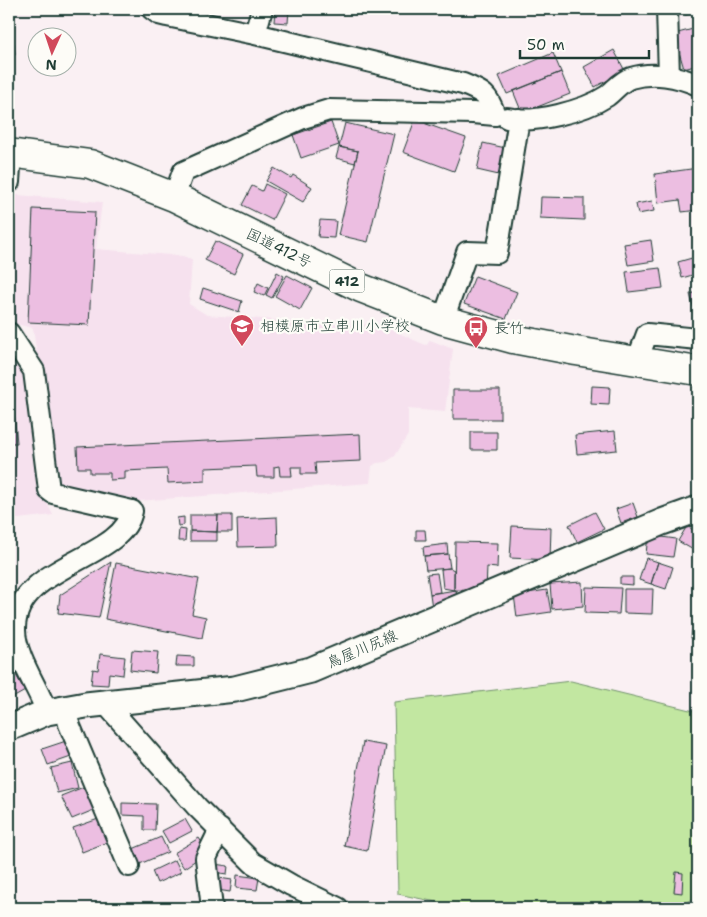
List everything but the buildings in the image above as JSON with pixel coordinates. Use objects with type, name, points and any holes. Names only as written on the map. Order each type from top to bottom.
[{"type":"highway","name":"国道412号","points":[[10,153],[90,164],[174,197],[361,288],[443,320],[513,339],[698,371]]},
{"type":"main road","name":"鳥屋川尻線","points":[[9,728],[56,710],[235,689],[311,670],[654,525],[697,511]]},
{"type":"street","points":[[152,9],[166,16],[255,34],[463,84],[487,96],[495,115]]},
{"type":"street","points":[[255,34],[262,9]]},
{"type":"street","points":[[667,9],[668,76]]},
{"type":"street","points":[[174,197],[183,172],[303,118],[328,110],[473,112],[519,119],[560,114],[586,106],[606,96],[631,78],[659,74],[698,85]]},
{"type":"street","points":[[443,320],[467,252],[497,253],[519,119]]},
{"type":"street","points":[[9,182],[10,153]]},
{"type":"street","points":[[9,333],[34,371],[49,490],[53,493],[132,511],[130,520],[112,539],[33,588],[21,606],[16,619],[15,630],[17,646],[56,710],[69,724],[129,866]]},
{"type":"street","points":[[637,360],[647,334],[698,339]]},
{"type":"street","points":[[105,703],[181,790],[253,863],[290,885],[338,908]]},
{"type":"street","points":[[212,908],[206,858],[220,829]]},
{"type":"shaded area","name":"相模原市立串川小学校","points":[[17,195],[102,202],[96,249],[183,256],[192,260],[189,304],[207,315],[342,325],[379,324],[423,344],[427,345],[430,340],[453,349],[445,412],[408,409],[408,435],[395,456],[386,462],[377,463],[372,466],[370,483],[138,501],[56,489],[33,328],[16,324],[9,308],[9,284]]},
{"type":"shaded area","points":[[9,354],[28,380],[42,493],[53,515],[9,520]]},
{"type":"green space","points":[[571,681],[698,712],[698,829],[694,898],[679,908],[465,908],[398,894],[394,702]]},
{"type":"place","name":"相模原市立串川小学校","points":[[242,347]]},
{"type":"place","name":"長竹","points":[[476,349]]}]
